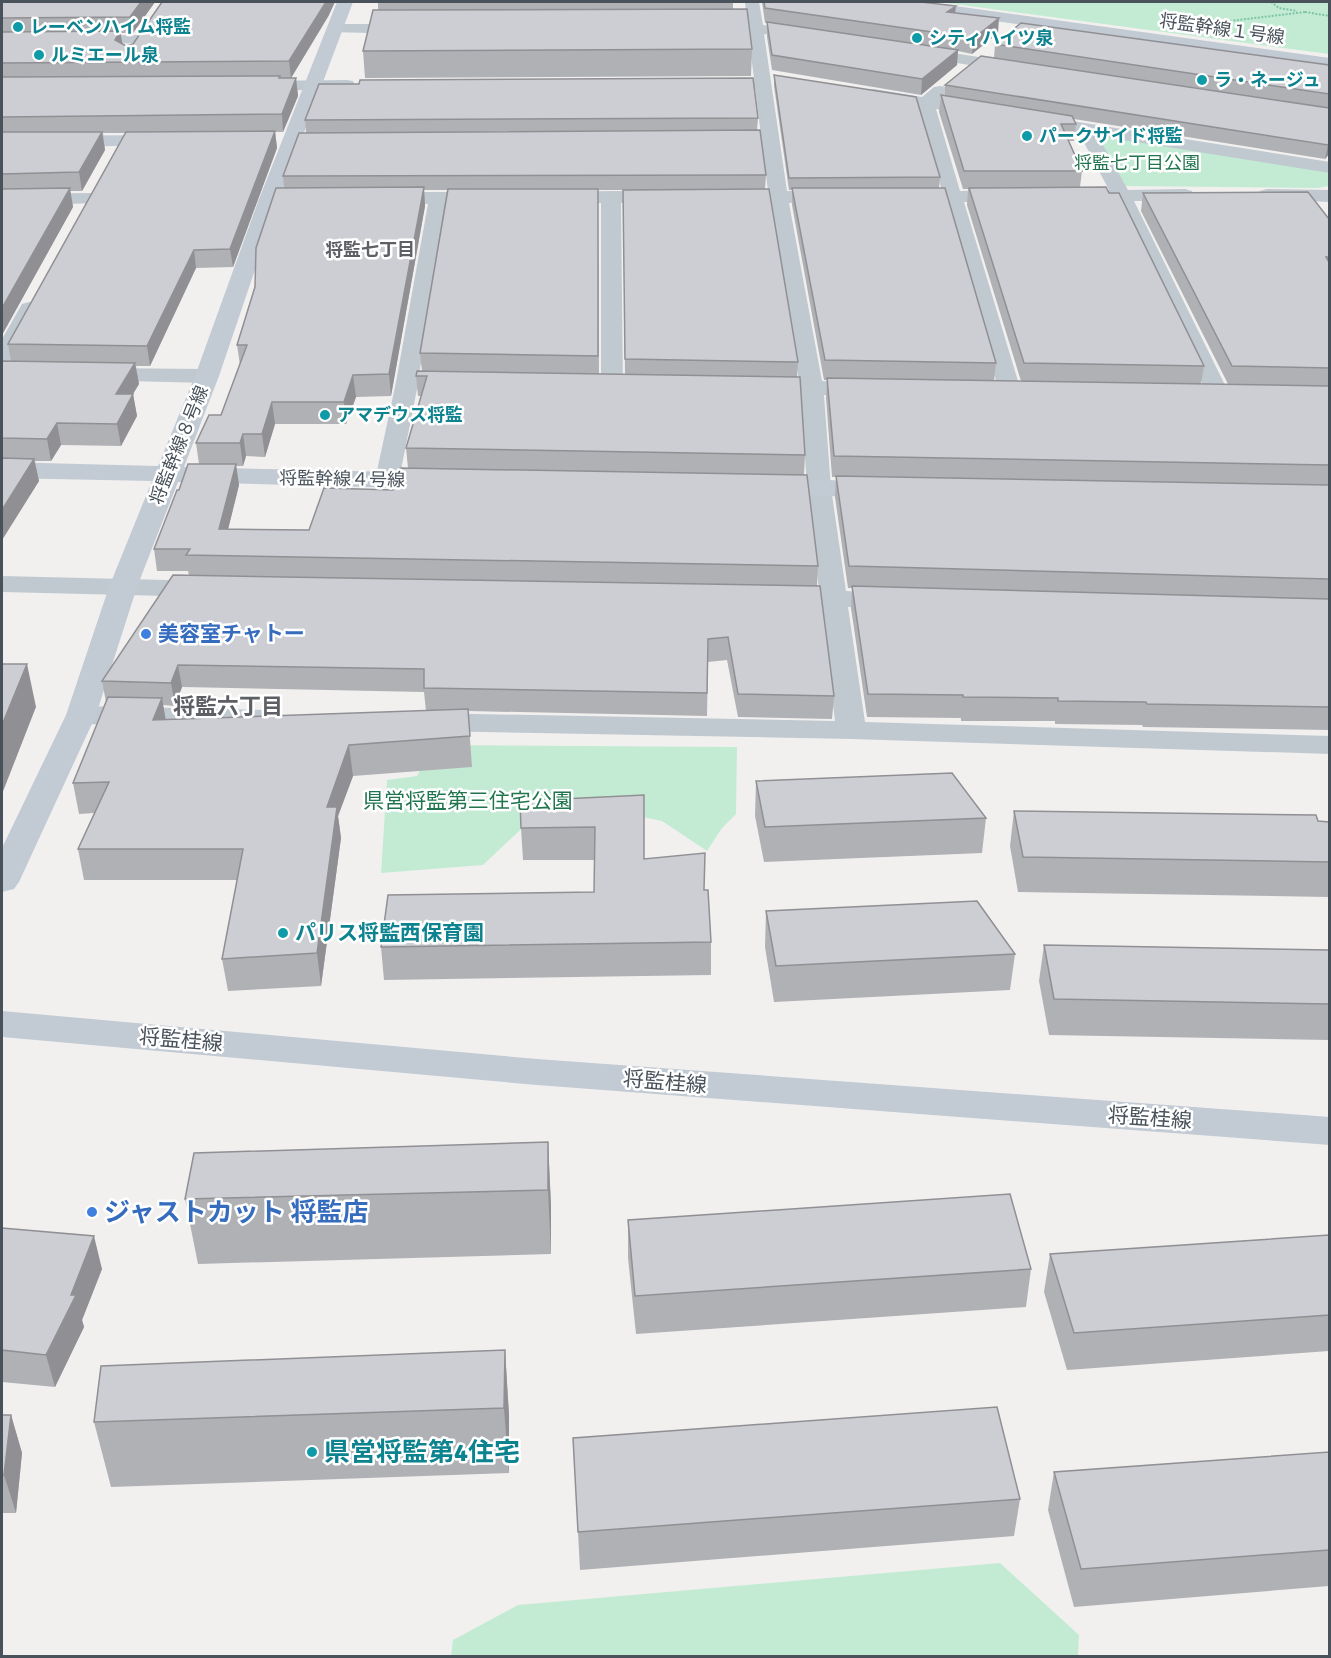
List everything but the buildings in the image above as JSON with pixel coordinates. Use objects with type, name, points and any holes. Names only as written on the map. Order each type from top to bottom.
[{"type":"street","name":"将監幹線８号線","points":[[2,882],[81,715],[123,587],[167,473],[280,199],[292,140],[345,2]]},
{"type":"street","points":[[752,2],[761,80],[764,137],[778,197],[812,388],[819,488],[851,730]]},
{"type":"street","name":"将監幹線１号線","points":[[896,2],[1329,63]]},
{"type":"street","points":[[1010,34],[1027,20]]},
{"type":"street","points":[[686,28],[754,28],[824,39]]},
{"type":"street","points":[[335,29],[430,29]]},
{"type":"street","points":[[2,41],[142,35],[126,58]]},
{"type":"street","points":[[925,103],[993,48]]},
{"type":"street","points":[[894,49],[1035,70]]},
{"type":"street","points":[[691,83],[784,80]]},
{"type":"street","points":[[234,86],[361,85]]},
{"type":"street","points":[[855,91],[994,113]]},
{"type":"street","points":[[925,103],[1010,391]]},
{"type":"street","points":[[1017,117],[1329,168]]},
{"type":"street","points":[[1085,128],[1230,395],[1196,395]]},
{"type":"street","points":[[2,142],[189,141]]},
{"type":"street","points":[[111,161],[121,142]]},
{"type":"street","points":[[79,219],[100,180]]},
{"type":"street","points":[[1065,196],[1202,195]]},
{"type":"street","points":[[1249,195],[1329,196]]},
{"type":"street","points":[[882,197],[1031,196]]},
{"type":"street","points":[[543,198],[683,197]]},
{"type":"street","points":[[707,197],[848,197]]},
{"type":"street","points":[[387,480],[440,198]]},
{"type":"street","points":[[360,199],[508,198]]},
{"type":"street","points":[[611,198],[612,386]]},
{"type":"street","points":[[2,200],[90,199]]},
{"type":"street","points":[[5,368],[40,289]]},
{"type":"street","points":[[70,374],[207,376]]},
{"type":"street","points":[[407,382],[476,383]]},
{"type":"street","points":[[589,386],[636,386]]},
{"type":"street","points":[[730,387],[894,389]]},
{"type":"street","points":[[987,391],[1033,392]]},
{"type":"street","name":"将監幹線４号線","points":[[2,470],[469,482]]},
{"type":"street","points":[[738,486],[902,489]]},
{"type":"street","points":[[2,584],[230,589]]},
{"type":"street","points":[[751,597],[916,600]]},
{"type":"street","points":[[81,715],[294,719]]},
{"type":"street","points":[[401,721],[851,730],[1329,745]]},
{"type":"street","name":"将監桂線","points":[[2,1024],[549,1073],[1329,1131]]},
{"type":"path","points":[[1271,2],[1279,8],[1329,16]]},
{"type":"green space","points":[[939,2],[1329,2],[1329,54]]},
{"type":"green space","name":"将監七丁目公園","points":[[1113,136],[1329,171],[1329,186],[1318,188],[1124,186],[1099,140]]},
{"type":"green space","name":"県営将監第三住宅公園","points":[[433,745],[737,747],[736,814],[722,828],[707,851],[662,821],[624,813],[536,815],[483,865],[381,873],[387,780],[417,776]]},
{"type":"green space","points":[[1000,1563],[1079,1635],[1078,1656],[451,1656],[453,1640],[518,1605]]},
{"type":"place","name":"レーベンハイム将監","points":[[18,27]]},
{"type":"place","name":"シティハイツ泉","points":[[917,38]]},
{"type":"place","name":"ルミエール泉","points":[[39,55]]},
{"type":"place","name":"ラ・ネージュ","points":[[1202,80]]},
{"type":"place","name":"パークサイド将監","points":[[1027,136]]},
{"type":"place","name":"アマデウス将監","points":[[325,415]]},
{"type":"place","name":"美容室チャトー","points":[[146,634]]},
{"type":"place","name":"パリス将監西保育園","points":[[283,933]]},
{"type":"place","name":"ジャストカット 将監店","points":[[92,1212]]},
{"type":"place","name":"県営将監第4住宅","points":[[312,1452]]},
{"type":"district","name":"将監七丁目","points":[[370,250]]},
{"type":"district","name":"将監六丁目","points":[[228,706]]}]
